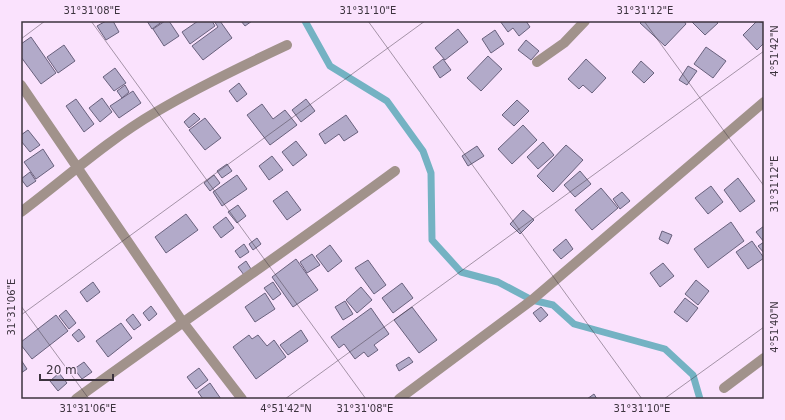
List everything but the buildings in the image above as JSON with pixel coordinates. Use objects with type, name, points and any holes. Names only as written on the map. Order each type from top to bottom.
[{"type":"street","points":[[537,62],[564,43],[585,21]]},
{"type":"street","points":[[21,212],[105,146],[155,112],[214,79],[287,45]]},
{"type":"street","points":[[21,85],[182,321],[242,399]]},
{"type":"street","points":[[399,399],[532,300],[764,102]]},
{"type":"street","points":[[76,399],[182,321],[266,265],[396,171]]},
{"type":"street","points":[[724,388],[764,358]]},
{"type":"waterway","points":[[305,21],[330,66],[387,101],[423,151],[431,173],[432,240],[461,272],[498,282],[532,300],[553,305],[574,324],[665,349],[693,375],[700,399]]}]
